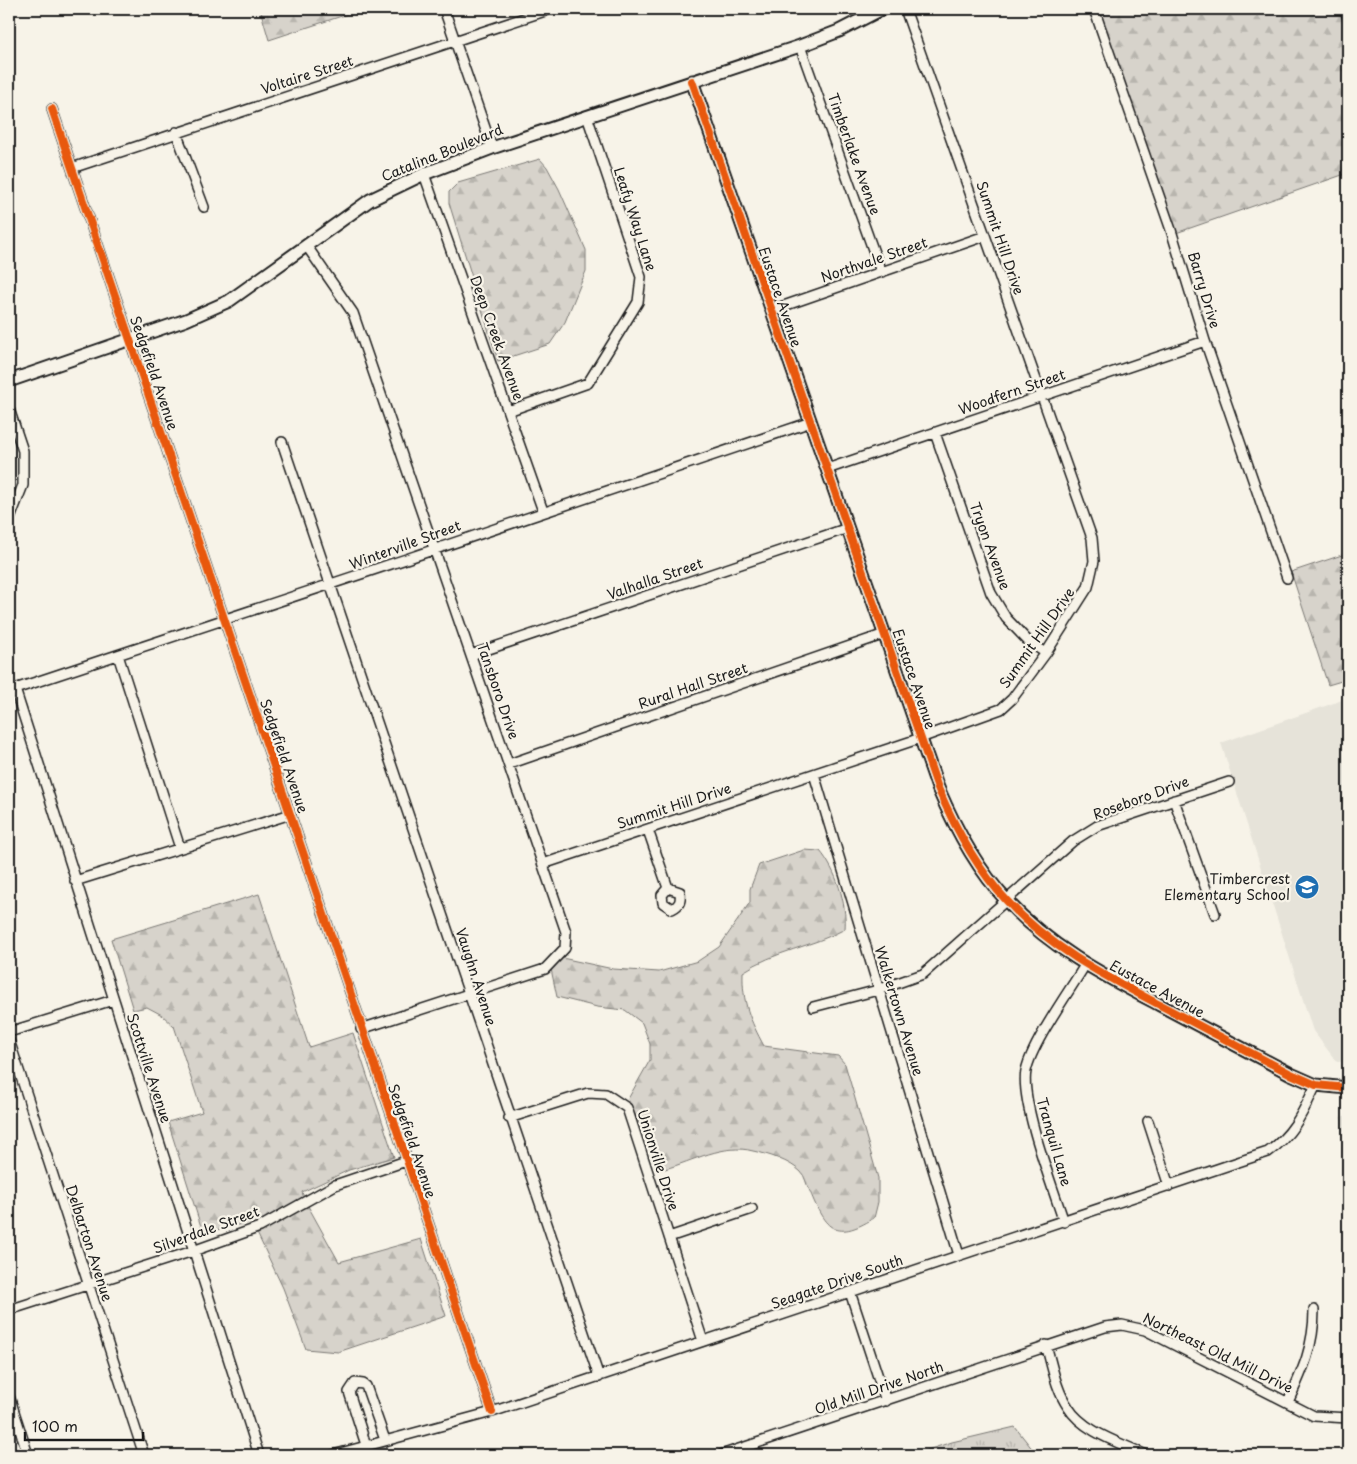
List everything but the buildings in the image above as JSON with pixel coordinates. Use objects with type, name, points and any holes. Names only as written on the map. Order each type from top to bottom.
[{"type":"street","points":[[444,9],[492,148]]},
{"type":"street","name":"Voltaire Street","points":[[72,168],[551,9]]},
{"type":"street","name":"Catalina Boulevard","points":[[9,381],[186,320],[228,302],[370,200],[424,174],[492,148],[800,46],[839,31],[882,9]]},
{"type":"street","name":"Summit Hill Drive","points":[[543,864],[921,738],[1001,709],[1012,699],[1046,653],[1088,588],[1094,561],[1092,538],[905,9]]},
{"type":"street","name":"Barry Drive","points":[[1094,9],[1171,230],[1205,341],[1287,578]]},
{"type":"street","points":[[1344,9],[1348,18]]},
{"type":"street","name":"Timberlake Avenue","points":[[800,46],[881,272]]},
{"type":"street","name":"Eustace Avenue","points":[[692,81],[938,788],[958,831],[1006,901],[1040,933],[1085,965],[1316,1085],[1348,1088]]},
{"type":"street","name":"Sedgefield Avenue","points":[[52,109],[291,814],[361,1029],[492,1412]]},
{"type":"street","name":"Leafy Way Lane","points":[[508,411],[588,383],[638,302],[641,277],[587,116]]},
{"type":"street","points":[[176,132],[204,207]]},
{"type":"street","name":"Deep Creek Avenue","points":[[424,174],[543,511]]},
{"type":"street","name":"Northvale Street","points":[[772,310],[985,236]]},
{"type":"street","name":"Tansboro Drive","points":[[306,245],[353,313],[566,932],[565,948],[545,969],[361,1029]]},
{"type":"street","name":"Woodfern Street","points":[[827,469],[1205,341]]},
{"type":"street","points":[[9,409],[23,451],[23,485],[9,521]]},
{"type":"street","name":"Winterville Street","points":[[12,690],[331,586],[543,511],[811,422]]},
{"type":"street","name":"Tryon Avenue","points":[[935,432],[991,593],[1006,618],[1029,642],[1046,653]]},
{"type":"street","name":"Vaughn Avenue","points":[[282,442],[509,1118],[599,1377]]},
{"type":"street","name":"Valhalla Street","points":[[471,655],[848,528]]},
{"type":"street","name":"Rural Hall Street","points":[[509,764],[885,634]]},
{"type":"street","points":[[118,655],[180,848]]},
{"type":"street","name":"Scottville Avenue","points":[[12,690],[259,1455]]},
{"type":"street","name":"Walkertown Avenue","points":[[814,774],[959,1255]]},
{"type":"street","name":"Roseboro Drive","points":[[813,1007],[878,990],[924,974],[1073,841],[1097,826],[1229,782]]},
{"type":"street","points":[[1174,800],[1216,914]]},
{"type":"street","points":[[75,881],[291,814]]},
{"type":"street","points":[[648,830],[668,888]]},
{"type":"street","name":"Tranquil Lane","points":[[1064,1222],[1029,1109],[1025,1087],[1026,1071],[1033,1051],[1085,965]]},
{"type":"street","points":[[9,1032],[113,1000]]},
{"type":"street","name":"Delbarton Avenue","points":[[9,1040],[144,1455]]},
{"type":"street","name":"Seagate Drive South","points":[[333,1455],[492,1412],[959,1255],[1064,1222],[1268,1152],[1284,1141],[1297,1123],[1316,1085]]},
{"type":"street","name":"Unionville Drive","points":[[509,1118],[588,1093],[606,1094],[627,1108],[703,1341]]},
{"type":"street","points":[[1148,1121],[1169,1186]]},
{"type":"street","name":"Silverdale Street","points":[[9,1310],[193,1252],[260,1227],[335,1186],[406,1162]]},
{"type":"street","points":[[669,1237],[752,1209]]},
{"type":"street","points":[[850,1292],[886,1401]]},
{"type":"street","points":[[1288,1402],[1308,1358],[1314,1337],[1314,1310]]},
{"type":"street","name":"Northeast Old Mill Drive","points":[[1046,1346],[1105,1327],[1134,1326],[1314,1416],[1348,1418]]},
{"type":"street","points":[[1046,1346],[1064,1400],[1071,1412],[1088,1426],[1146,1455]]},
{"type":"street","name":"Old Mill Drive North","points":[[721,1455],[1046,1346]]},
{"type":"street","points":[[366,1445],[350,1397],[350,1388],[355,1383],[366,1386],[385,1440]]},
{"type":"street","points":[[9,1396],[28,1455]]},
{"type":"shaded area","name":"Timbercrest Elementary School","points":[[1348,698],[1348,1061],[1337,1062],[1313,1031],[1221,743]]},
{"type":"shaded area","points":[[1348,1115],[1348,1143],[1340,1117]]},
{"type":"green space","points":[[260,9],[363,9],[269,40]]},
{"type":"green space","points":[[1107,9],[1340,9],[1348,30],[1348,173],[1176,233],[1099,12]]},
{"type":"green space","points":[[540,159],[547,167],[559,189],[586,250],[586,271],[565,322],[550,344],[498,361],[449,203],[449,192],[458,183]]},
{"type":"green space","points":[[1348,553],[1348,679],[1328,685],[1291,572]]},
{"type":"green space","points":[[804,850],[820,851],[831,868],[842,898],[845,929],[767,959],[743,972],[744,993],[751,1019],[764,1046],[838,1056],[845,1064],[878,1178],[878,1202],[874,1218],[849,1230],[839,1230],[825,1221],[814,1202],[801,1172],[785,1161],[772,1156],[742,1149],[731,1149],[709,1154],[665,1169],[659,1166],[628,1099],[650,1060],[650,1044],[642,1023],[625,1010],[597,1007],[557,997],[551,969],[562,958],[613,969],[659,972],[698,961],[719,947],[750,902],[750,889],[759,865]]},
{"type":"green space","points":[[259,894],[309,1047],[353,1033],[394,1157],[349,1170],[302,1192],[304,1198],[253,1225],[251,1222],[203,1233],[168,1122],[202,1112],[174,1026],[162,1015],[147,1007],[133,1010],[111,939]]},
{"type":"green space","points":[[308,1206],[339,1262],[421,1239],[446,1316],[338,1352],[306,1349],[283,1288],[257,1233]]},
{"type":"green space","points":[[1015,1427],[1037,1455],[912,1455],[952,1442]]},
{"type":"cycle path","points":[[692,81],[938,788],[959,833],[976,862],[996,889],[1024,918],[1041,933],[1079,960],[1291,1074],[1316,1085],[1348,1088]]},
{"type":"cycle path","points":[[52,109],[492,1412]]},
{"type":"place","name":"Timbercrest Elementary School","points":[[1307,887]]}]
